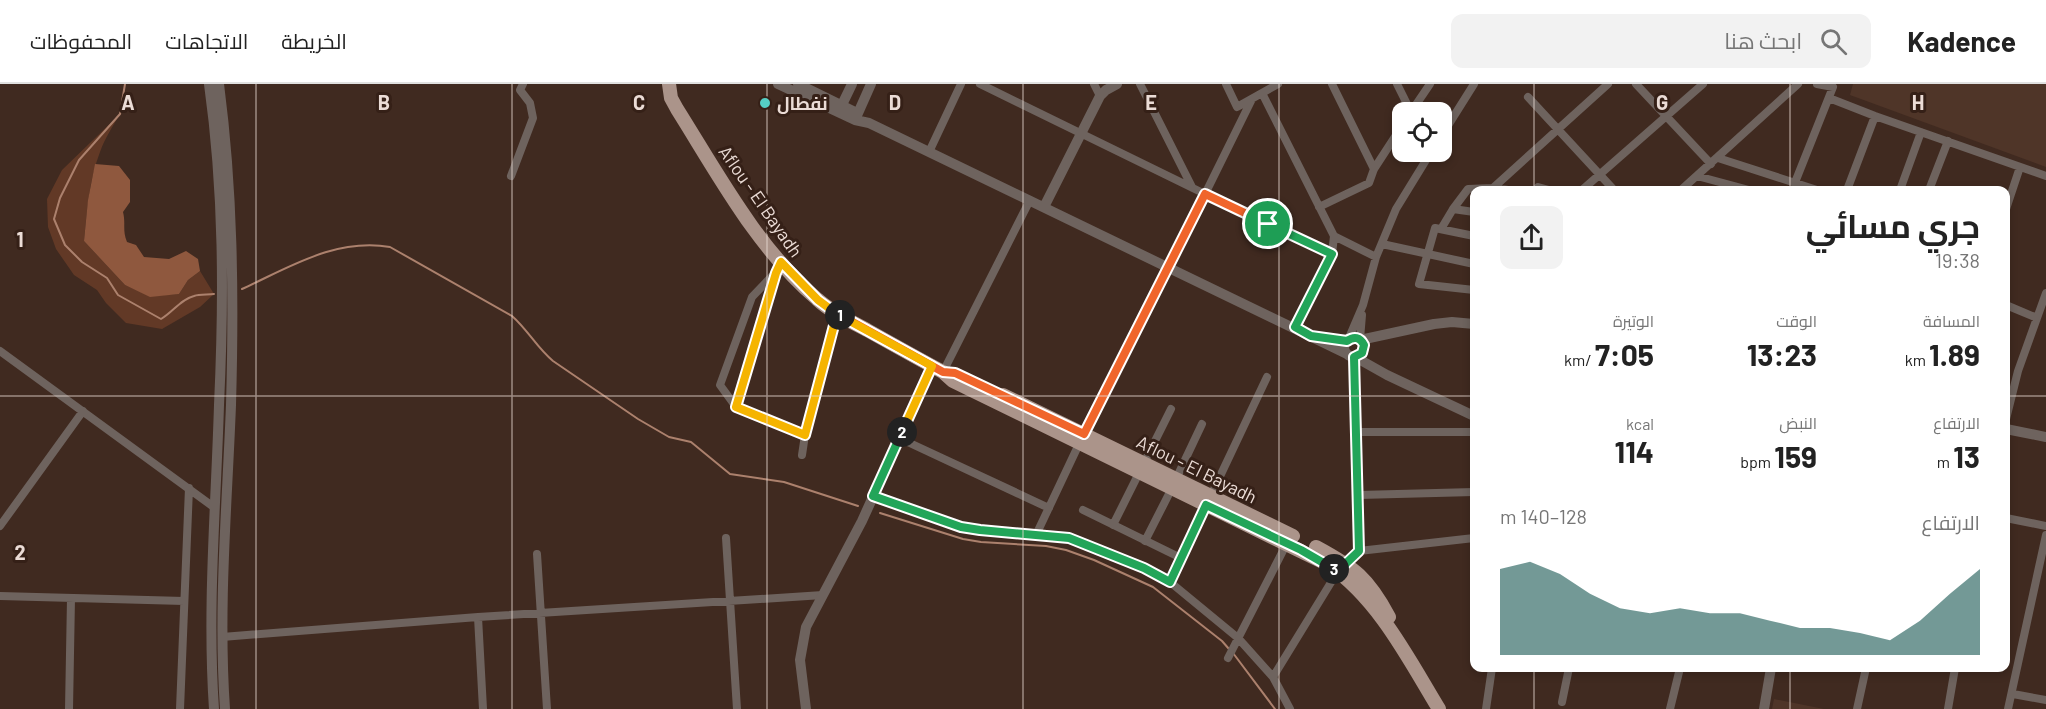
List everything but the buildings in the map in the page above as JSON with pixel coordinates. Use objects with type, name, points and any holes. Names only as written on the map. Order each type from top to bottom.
[{"type":"main road","name":"Aflou - El Bayadh","points":[[661,84],[670,91],[778,268],[837,314],[938,369],[953,381],[1174,483],[1342,567],[1399,642],[1439,709]]},
{"type":"main road","name":"Aflou - El Bayadh","points":[[1208,500],[1287,543],[1342,567]]},
{"type":"street","points":[[209,84],[216,137],[222,258],[220,403],[212,608],[214,709]]},
{"type":"street","points":[[219,84],[226,147],[233,292],[231,405],[222,589],[225,709]]},
{"type":"street","points":[[511,176],[533,118],[530,103],[520,90],[523,84]]},
{"type":"street","points":[[778,84],[857,117],[1295,327],[1387,375],[1470,414]]},
{"type":"street","points":[[798,84],[840,109]]},
{"type":"street","points":[[840,109],[852,84]]},
{"type":"street","points":[[857,117],[871,84]]},
{"type":"street","points":[[929,152],[961,84]]},
{"type":"street","points":[[980,84],[1332,254]]},
{"type":"street","points":[[1094,84],[1100,96]]},
{"type":"street","points":[[1044,207],[1100,96],[1117,84]]},
{"type":"street","points":[[1140,84],[1192,187]]},
{"type":"street","points":[[1226,84],[1237,106],[1278,84]]},
{"type":"street","points":[[1332,84],[1374,169]]},
{"type":"street","points":[[1397,84],[1411,112],[1430,84]]},
{"type":"street","points":[[1452,119],[1474,84]]},
{"type":"street","points":[[1495,186],[1608,84]]},
{"type":"street","points":[[1636,84],[1714,161],[1790,186]]},
{"type":"street","points":[[1587,186],[1704,84]]},
{"type":"street","points":[[1686,186],[1798,84]]},
{"type":"street","points":[[1793,186],[1834,86],[1817,84]]},
{"type":"street","points":[[1262,93],[1334,236],[1376,257]]},
{"type":"street","points":[[1528,97],[1610,186]]},
{"type":"street","points":[[1829,98],[2046,176]]},
{"type":"street","points":[[1036,535],[1081,439],[1252,99]]},
{"type":"street","points":[[1849,186],[1875,116]]},
{"type":"street","points":[[1901,186],[1921,132]]},
{"type":"street","points":[[1318,207],[1370,183],[1374,169],[1392,141]]},
{"type":"street","points":[[1931,186],[1948,141]]},
{"type":"street","points":[[1352,356],[1360,355],[1357,342],[1363,305],[1376,257],[1396,209],[1425,162]]},
{"type":"street","points":[[2010,197],[2020,167]]},
{"type":"street","points":[[1697,176],[1734,186]]},
{"type":"street","points":[[1442,229],[1453,209],[1470,189]]},
{"type":"street","points":[[806,709],[800,660],[806,627],[873,496],[899,438],[1030,200]]},
{"type":"street","points":[[1453,209],[1470,211]]},
{"type":"street","points":[[1470,235],[1436,228],[1419,284],[1470,290]]},
{"type":"street","points":[[1295,327],[1332,254],[1334,236]]},
{"type":"street","points":[[1382,244],[1470,263]]},
{"type":"street","points":[[736,407],[778,268]]},
{"type":"street","points":[[778,268],[752,297],[720,385],[736,407],[805,435]]},
{"type":"street","points":[[2010,403],[2018,371],[2046,293]]},
{"type":"street","points":[[2010,307],[2037,318]]},
{"type":"street","points":[[802,455],[805,435],[837,314]]},
{"type":"street","points":[[1359,551],[1357,432],[1352,356],[1345,346],[1434,324],[1452,322],[1470,324]]},
{"type":"street","points":[[1311,336],[1357,342],[1369,359],[1387,375]]},
{"type":"street","points":[[0,351],[215,508]]},
{"type":"street","points":[[1170,582],[1267,377]]},
{"type":"street","points":[[1113,525],[1171,409]]},
{"type":"street","points":[[0,526],[83,411]]},
{"type":"street","points":[[1145,542],[1202,424]]},
{"type":"street","points":[[2010,430],[2046,437]]},
{"type":"street","points":[[1357,432],[1470,432]]},
{"type":"street","points":[[899,438],[1049,508]]},
{"type":"street","points":[[180,709],[189,488]]},
{"type":"street","points":[[1359,495],[1470,492]]},
{"type":"street","points":[[873,496],[961,527],[1069,538],[1144,568],[1170,582],[1237,640],[1273,676],[1290,709]]},
{"type":"street","points":[[1083,510],[1181,558]]},
{"type":"street","points":[[2010,519],[2046,526]]},
{"type":"street","points":[[2008,709],[2046,535]]},
{"type":"street","points":[[726,538],[737,709]]},
{"type":"street","points":[[1273,676],[1342,567],[1359,551],[1470,538]]},
{"type":"street","points":[[1228,658],[1287,543]]},
{"type":"street","points":[[537,554],[547,709]]},
{"type":"street","points":[[222,638],[478,617],[824,595]]},
{"type":"street","points":[[0,596],[184,602]]},
{"type":"street","points":[[69,709],[71,598]]},
{"type":"street","points":[[478,617],[483,709]]},
{"type":"street","points":[[1486,709],[1491,672]]},
{"type":"street","points":[[1562,702],[1568,672]]},
{"type":"street","points":[[1670,709],[1679,672]]},
{"type":"street","points":[[1764,709],[1770,672]]},
{"type":"street","points":[[1857,709],[1865,672]]},
{"type":"street","points":[[1948,709],[1954,672]]},
{"type":"street","points":[[2013,693],[2046,700]]},
{"type":"shaded area","points":[[1853,84],[2046,84],[2046,167],[1850,95]]},
{"type":"shaded area","points":[[120,114],[104,142],[96,163],[89,196],[84,241],[125,285],[150,296],[179,294],[188,280],[200,271],[214,294],[200,307],[162,329],[126,323],[106,303],[97,290],[74,275],[56,249],[48,227],[47,199],[62,170]]},
{"type":"shaded area","points":[[95,164],[119,166],[130,180],[130,202],[123,212],[127,242],[136,245],[144,257],[169,259],[186,251],[198,259],[200,271],[188,280],[179,294],[150,297],[125,285],[84,241],[88,200]]},
{"type":"shaded area","points":[[1774,699],[1824,709],[1772,709]]},
{"type":"waterway","points":[[125,84],[120,114],[79,160],[60,198],[54,219],[65,245],[82,262],[107,278],[118,295],[161,319],[189,298],[214,294]]},
{"type":"waterway","points":[[242,289],[313,256],[350,247],[370,245],[390,247],[512,316],[553,361],[638,419],[669,437],[691,442],[730,474],[784,482],[858,506]]},
{"type":"waterway","points":[[880,513],[963,539],[1046,546],[1094,560],[1153,587],[1229,649]]},
{"type":"waterway","points":[[1233,653],[1275,709]]},
{"type":"place","name":"نفطال","points":[[765,103]]},
{"type":"route","points":[[1268,224],[1205,194],[1084,434],[955,373],[943,372],[837,314],[796,280],[781,262],[736,407],[805,435],[837,314],[932,366],[873,496],[961,527],[1069,538],[1144,568],[1170,582],[1206,505],[1301,550],[1338,571],[1359,551],[1354,357],[1362,353],[1364,345],[1357,338],[1347,341],[1311,336],[1295,327],[1332,254],[1268,224]]}]
